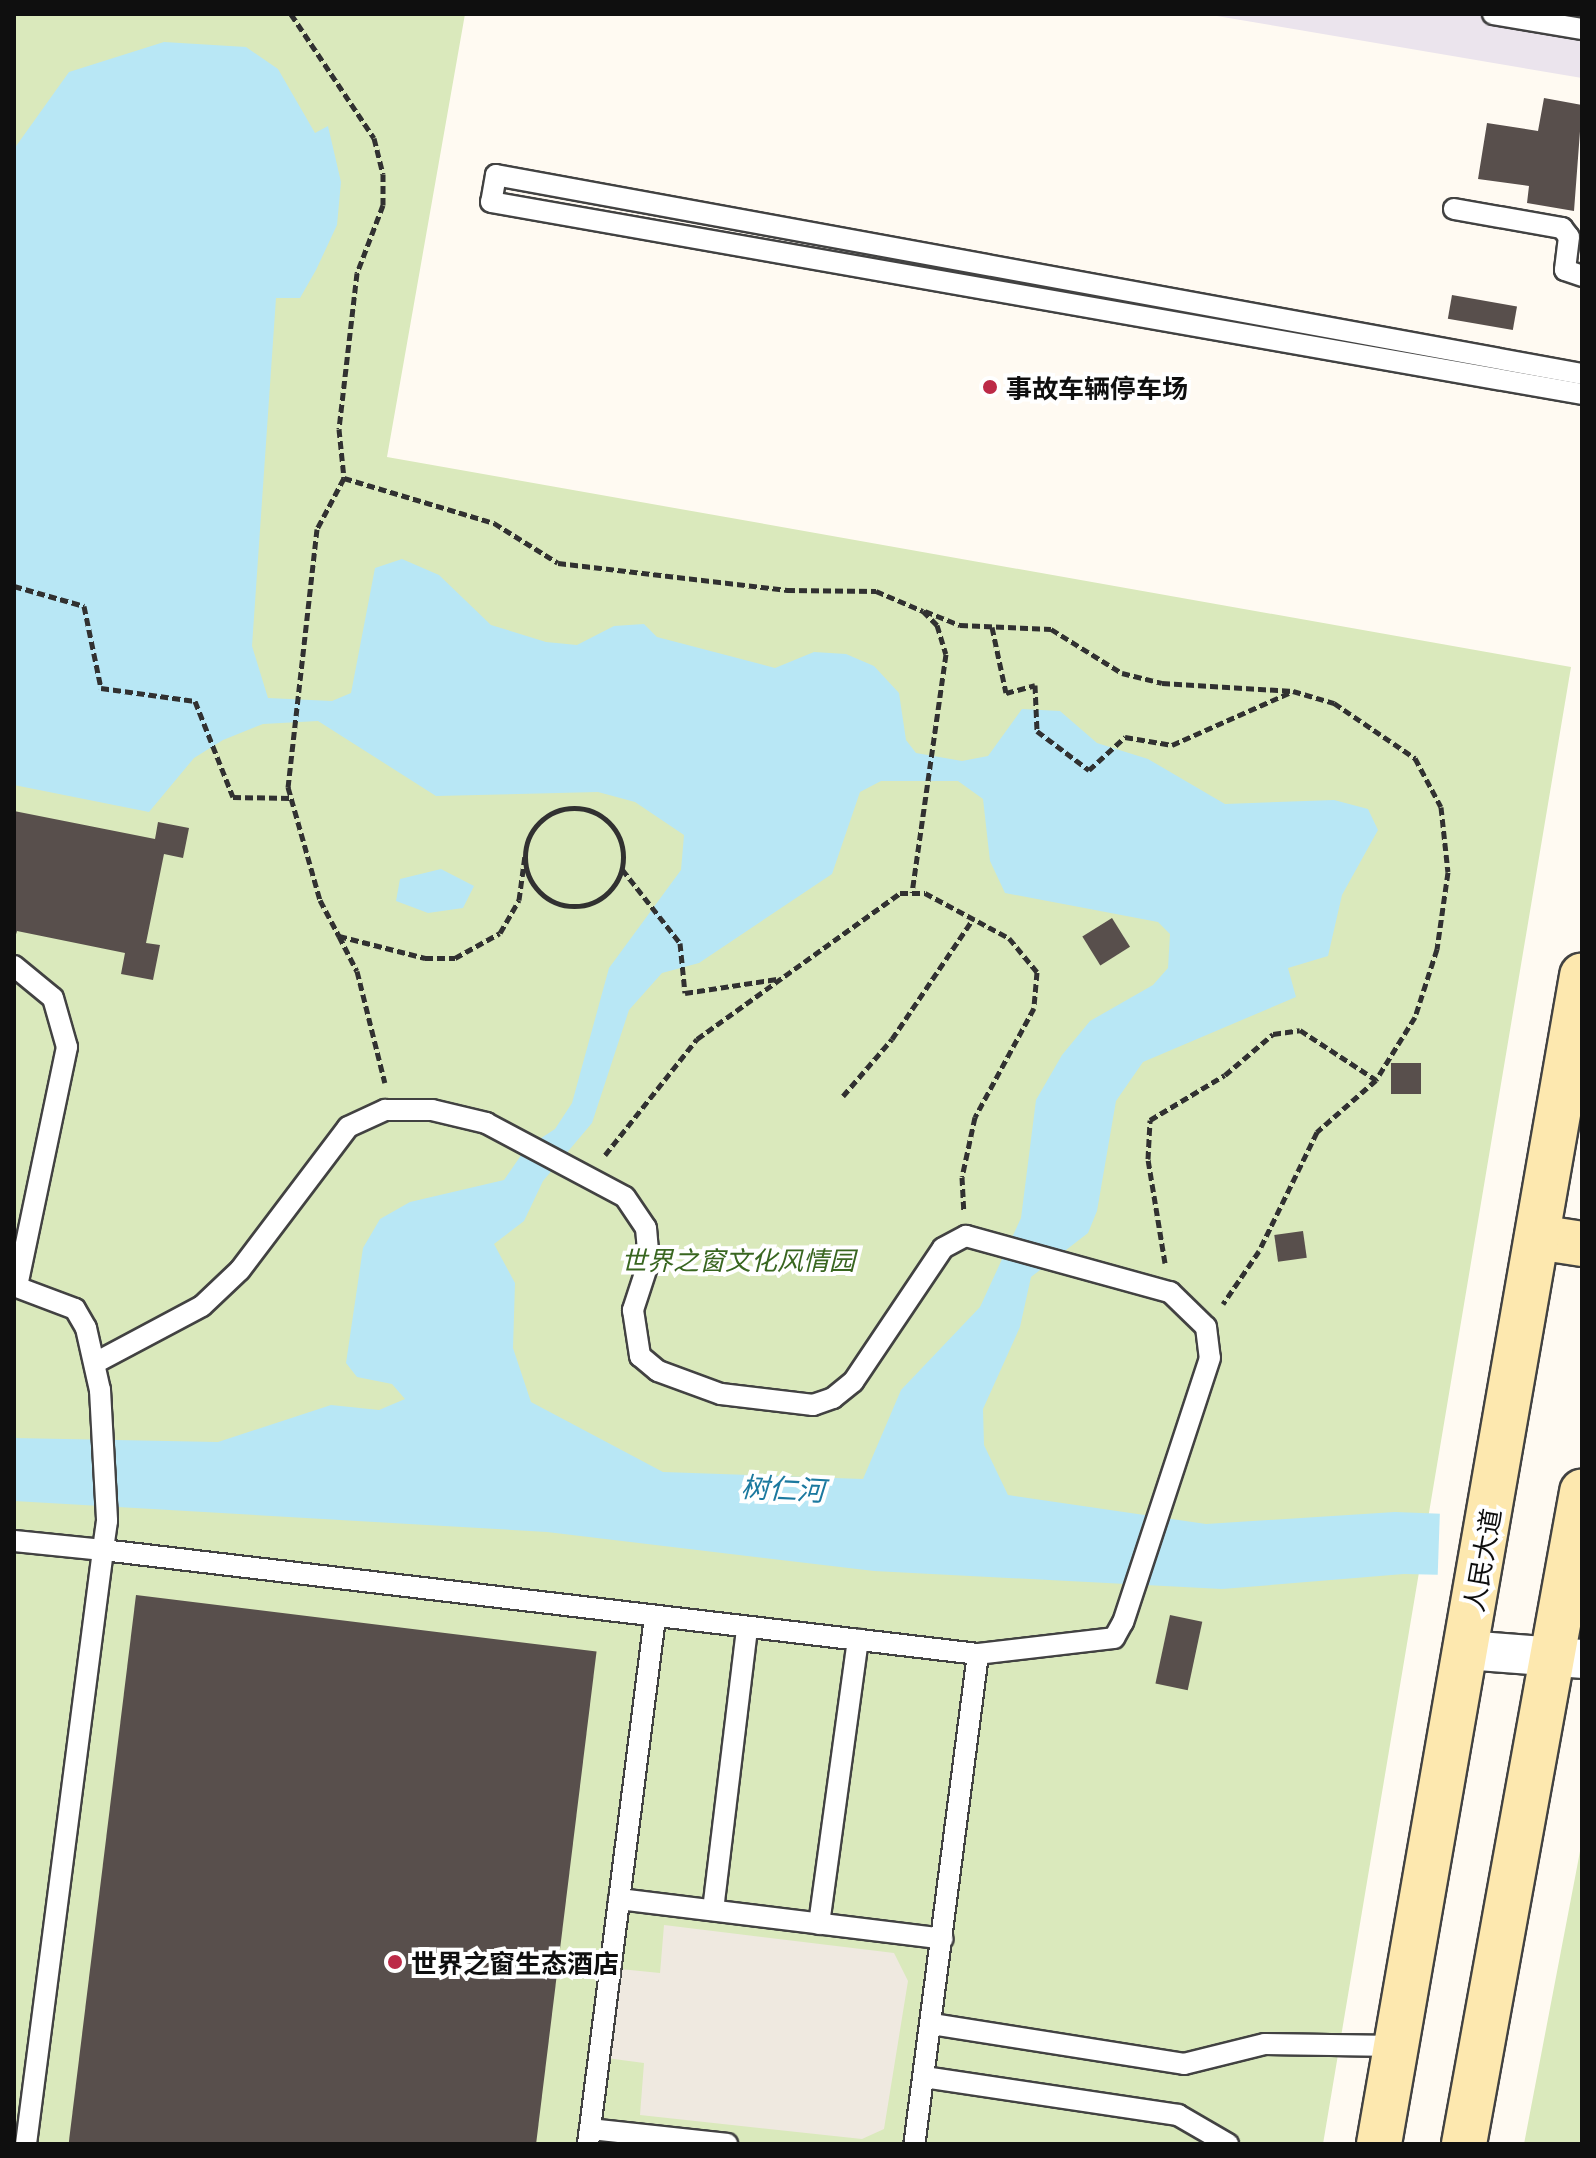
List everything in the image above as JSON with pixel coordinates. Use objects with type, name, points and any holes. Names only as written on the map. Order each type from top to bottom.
[{"type":"main road","name":"人民大道","points":[[1379,2144],[1582,976]]},
{"type":"main road","points":[[1537,1237],[1582,1244]]},
{"type":"main road","points":[[1464,2144],[1568,1646],[1582,1492]]},
{"type":"street","points":[[1465,1650],[1568,1646]]},
{"type":"lane","points":[[1495,14],[1582,29]]},
{"type":"lane","points":[[1582,374],[496,175],[491,202],[1582,394]]},
{"type":"lane","points":[[1454,209],[1562,228],[1569,237],[1565,270],[1582,276]]},
{"type":"lane","points":[[14,966],[53,998],[67,1047],[16,1286],[75,1309],[95,1363],[100,1390],[107,1521],[26,2144]]},
{"type":"lane","points":[[14,1541],[978,1654],[1114,1638],[1132,1595],[1210,1358],[1206,1327],[1170,1292],[994,1238],[966,1236],[943,1248],[853,1382],[833,1398],[813,1405],[721,1394],[658,1371],[640,1356],[633,1310],[649,1261],[646,1228],[625,1197],[581,1169],[514,1137],[432,1110],[395,1110],[348,1127],[240,1270],[202,1306],[95,1363]]},
{"type":"lane","points":[[655,1617],[589,2136],[727,2144]]},
{"type":"lane","points":[[713,1910],[747,1628]]},
{"type":"lane","points":[[819,1924],[858,1640]]},
{"type":"lane","points":[[914,2144],[978,1654]]},
{"type":"lane","points":[[619,1899],[943,1939]]},
{"type":"lane","points":[[932,2024],[1184,2064],[1265,2044],[1396,2046]]},
{"type":"lane","points":[[924,2077],[1178,2115],[1228,2144]]},
{"type":"path","points":[[291,14],[374,138],[383,174],[383,205],[355,289],[339,429],[344,478],[317,529],[290,798],[339,936],[357,971],[395,1110]]},
{"type":"path","points":[[344,478],[494,523],[558,563],[787,590],[876,591],[923,611],[992,627],[1051,629],[1122,673],[1162,683],[1293,691],[1387,733],[1415,758],[1441,807],[1448,872],[1437,949],[1415,1017],[1376,1080],[1317,1132],[1259,1251],[1206,1327]]},
{"type":"path","points":[[14,586],[84,606],[101,688],[195,701],[233,797],[290,798]]},
{"type":"path","points":[[912,893],[946,654],[937,625],[923,611]]},
{"type":"path","points":[[992,627],[1006,693],[1035,685],[1037,731],[1089,770],[1125,737],[1172,745],[1293,691]]},
{"type":"path","points":[[339,936],[425,958],[475,951],[500,933],[519,900],[525,855],[537,825],[581,808],[615,830],[622,869],[680,943],[685,993],[778,979]]},
{"type":"path","points":[[525,855],[544,897],[575,906],[605,896],[622,869]]},
{"type":"path","points":[[581,1169],[697,1039],[900,893],[912,893],[1009,938],[1037,972],[1034,1008],[975,1117],[962,1177],[966,1236]]},
{"type":"path","points":[[843,1096],[892,1039],[973,919]]},
{"type":"path","points":[[1170,1292],[1148,1159],[1150,1120],[1225,1075],[1273,1034],[1300,1030],[1376,1080]]},
{"type":"shaded area","points":[[1205,14],[1582,14],[1582,78]]},
{"type":"shaded area","points":[[664,1925],[894,1953],[908,1981],[884,2129],[862,2139],[640,2115],[644,2063],[599,2057],[610,1968],[660,1973]]},
{"type":"green space","name":"世界之窗文化风情园","points":[[14,14],[465,14],[387,457],[1571,667],[1323,2144],[14,2144]]},
{"type":"green space","points":[[1582,1840],[1582,2144],[1524,2144],[1578,1862]]},
{"type":"water","name":"树仁河","points":[[164,42],[246,47],[278,69],[315,133],[328,126],[341,182],[337,225],[300,298],[276,298],[252,646],[268,698],[332,701],[351,693],[375,568],[402,559],[439,575],[491,625],[546,642],[577,645],[614,626],[644,624],[657,637],[775,668],[814,652],[846,654],[874,666],[899,693],[906,740],[916,753],[962,761],[988,756],[1022,709],[1060,711],[1097,743],[1148,759],[1225,804],[1334,800],[1368,809],[1378,830],[1342,895],[1328,956],[1288,968],[1296,997],[1143,1062],[1116,1101],[1097,1211],[1088,1233],[1031,1277],[1020,1327],[983,1409],[984,1445],[1008,1495],[1206,1524],[1395,1512],[1582,1519],[1582,1578],[1404,1574],[1222,1589],[874,1571],[547,1532],[14,1501],[14,1438],[218,1442],[331,1405],[379,1410],[405,1399],[392,1384],[357,1377],[346,1363],[363,1248],[380,1219],[410,1202],[504,1180],[526,1148],[555,1129],[572,1103],[609,968],[681,870],[684,835],[635,802],[598,792],[436,796],[318,721],[263,724],[223,740],[194,758],[149,812],[14,785],[14,149],[69,72]],"holes":[[[881,781],[958,781],[983,799],[990,861],[1005,893],[1158,922],[1170,934],[1168,968],[1153,985],[1090,1021],[1062,1055],[1036,1100],[1021,1218],[980,1307],[901,1390],[863,1479],[663,1472],[531,1402],[513,1348],[515,1283],[494,1244],[524,1221],[543,1181],[592,1123],[629,1010],[662,973],[699,963],[832,874],[860,792]]]},
{"type":"water","points":[[441,869],[474,886],[463,908],[428,913],[396,901],[400,879]]},
{"type":"pier","points":[[1440,1509],[1582,1514],[1579,1584],[1438,1579]]},
{"type":"building","points":[[1544,98],[1582,105],[1574,211],[1527,203],[1529,186],[1478,179],[1487,123],[1538,131]]},
{"type":"building","points":[[1452,295],[1517,306],[1513,330],[1448,319]]},
{"type":"building","points":[[14,811],[155,839],[158,822],[189,828],[183,858],[164,854],[146,943],[160,945],[153,980],[121,974],[125,953],[17,931],[14,941]]},
{"type":"building","points":[[1112,918],[1130,947],[1100,965],[1082,937]]},
{"type":"building","points":[[1391,1063],[1421,1063],[1421,1094],[1391,1094]]},
{"type":"building","points":[[1303,1231],[1307,1258],[1278,1262],[1274,1235]]},
{"type":"building","points":[[136,1595],[597,1652],[536,2144],[69,2144]]},
{"type":"building","points":[[1170,1615],[1202,1622],[1188,1690],[1155,1683]]},
{"type":"place","name":"事故车辆停车场","points":[[990,387]]},
{"type":"place","name":"世界之窗生态酒店","points":[[395,1962]]}]
